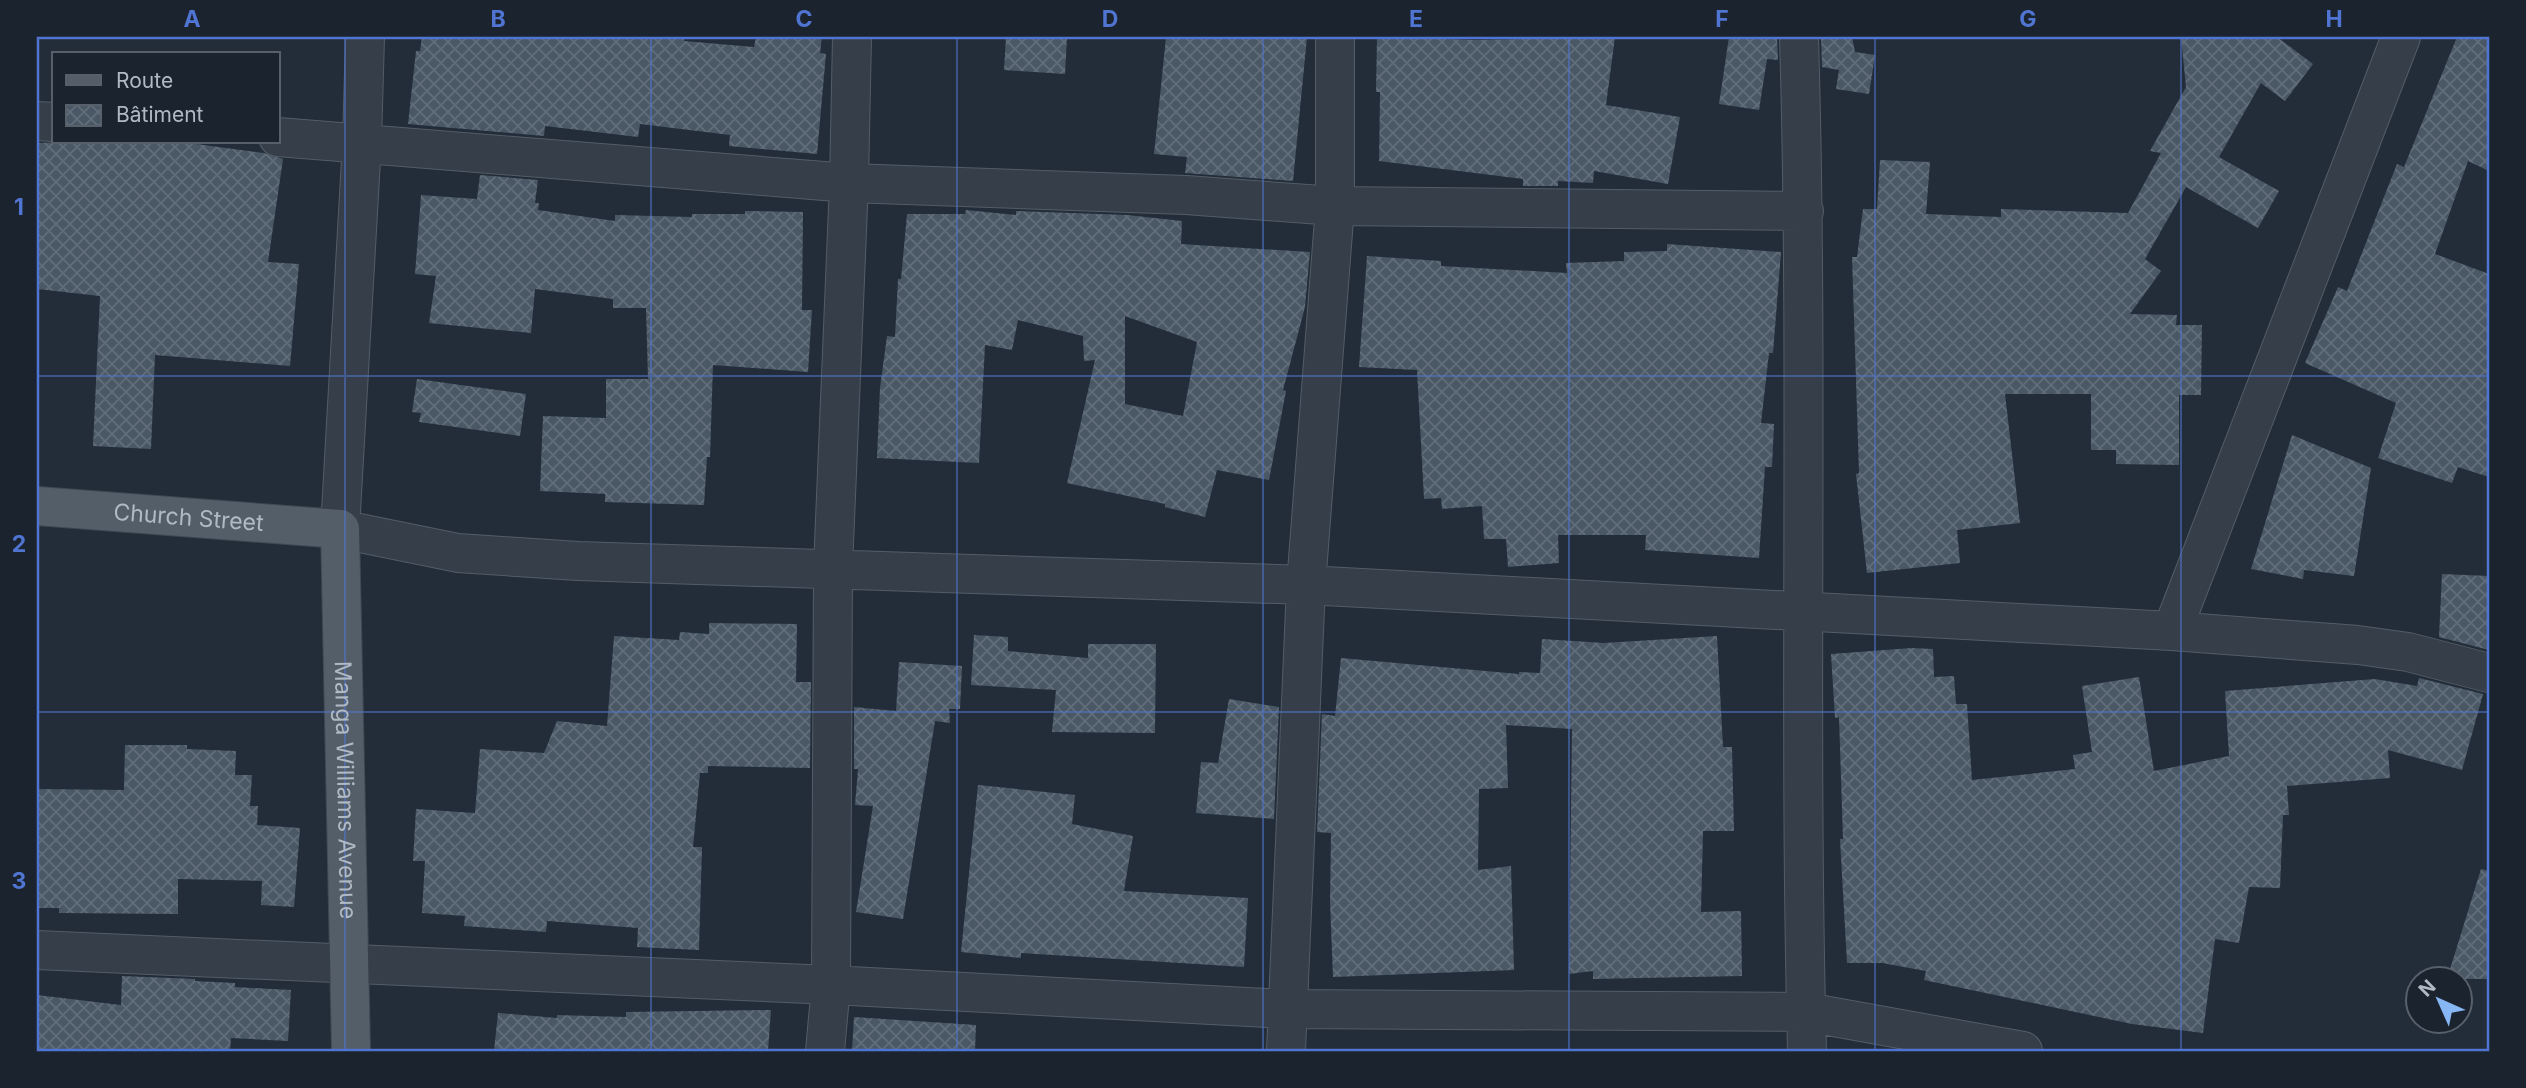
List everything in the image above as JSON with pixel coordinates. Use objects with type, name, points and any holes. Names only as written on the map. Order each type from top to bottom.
[{"type":"main road","name":"Church Street","points":[[37,506],[340,529]]},
{"type":"main road","name":"Manga Williams Avenue","points":[[340,529],[351,1051]]},
{"type":"street","points":[[365,37],[362,142],[340,529],[458,553],[578,561],[1306,586],[2172,631],[2358,645],[2407,652],[2489,673]]},
{"type":"street","points":[[825,1051],[831,985],[833,568],[849,183],[852,37]]},
{"type":"street","points":[[1286,1051],[1306,586],[1335,206],[1335,37]]},
{"type":"street","points":[[1800,37],[1804,211],[1802,610],[1807,1051]]},
{"type":"street","points":[[2172,631],[2401,37]]},
{"type":"street","points":[[280,137],[849,183],[1186,195],[1335,206],[1804,211]]},
{"type":"street","points":[[37,950],[831,985],[1288,1009],[1806,1012],[2023,1051]]},
{"type":"building","points":[[422,37],[684,37],[684,41],[754,47],[756,37],[822,37],[820,53],[826,54],[817,154],[729,146],[730,135],[640,124],[638,137],[545,126],[544,136],[408,124],[416,51],[420,51]]},
{"type":"building","points":[[1006,37],[1067,37],[1065,74],[1004,70]]},
{"type":"building","points":[[1166,37],[1307,37],[1293,181],[1185,173],[1187,157],[1154,154]]},
{"type":"building","points":[[1377,37],[1476,40],[1615,37],[1606,105],[1680,117],[1668,184],[1594,171],[1593,183],[1558,181],[1558,186],[1523,186],[1523,179],[1379,161],[1380,92],[1376,92]]},
{"type":"building","points":[[1729,37],[1777,37],[1778,60],[1767,59],[1759,110],[1719,104]]},
{"type":"building","points":[[1821,37],[1852,37],[1855,52],[1875,55],[1869,94],[1836,89],[1839,70],[1822,67]]},
{"type":"building","points":[[2181,37],[2277,37],[2313,64],[2285,101],[2261,83],[2219,157],[2279,191],[2258,228],[2186,187],[2145,259],[2161,271],[2130,314],[2177,315],[2176,325],[2202,325],[2201,395],[2179,395],[2179,465],[2116,464],[2116,450],[2091,450],[2091,394],[2005,394],[2020,523],[1957,530],[1960,563],[1867,573],[1856,474],[1859,473],[1852,257],[1857,257],[1863,209],[1877,209],[1880,160],[1930,162],[1926,214],[2001,217],[2001,209],[2128,213],[2161,153],[2150,151],[2186,87]]},
{"type":"building","points":[[2457,37],[2489,37],[2489,171],[2468,161],[2435,254],[2489,274],[2489,477],[2458,467],[2452,483],[2378,458],[2396,403],[2305,363],[2338,287],[2347,291],[2397,164],[2404,167]]},
{"type":"building","points":[[37,143],[196,144],[264,153],[283,159],[268,262],[299,264],[290,366],[155,355],[151,449],[93,446],[100,296],[37,289]]},
{"type":"building","points":[[480,175],[538,180],[535,203],[539,203],[538,210],[615,221],[615,215],[692,217],[692,214],[745,214],[745,211],[803,212],[802,310],[812,310],[808,372],[713,365],[710,457],[707,457],[704,505],[605,502],[605,494],[540,491],[543,416],[606,418],[606,379],[648,379],[646,308],[613,308],[613,299],[535,289],[531,333],[429,323],[436,276],[415,274],[421,195],[477,199]]},
{"type":"building","points":[[966,210],[1016,215],[1016,211],[1127,215],[1182,221],[1181,244],[1310,252],[1305,307],[1283,390],[1286,391],[1269,480],[1217,470],[1205,517],[1165,507],[1165,504],[1067,483],[1095,360],[1084,361],[1083,336],[1018,320],[1012,350],[985,345],[979,463],[877,458],[880,388],[887,336],[895,337],[898,279],[901,279],[907,214],[965,214]],"holes":[[[1125,316],[1197,342],[1183,416],[1125,404]]]},
{"type":"building","points":[[1667,244],[1781,252],[1773,353],[1769,353],[1761,423],[1774,424],[1772,467],[1765,467],[1759,558],[1645,550],[1646,535],[1558,535],[1559,563],[1508,567],[1506,539],[1484,539],[1482,506],[1442,509],[1441,498],[1424,499],[1417,370],[1359,367],[1367,256],[1441,261],[1441,266],[1567,273],[1566,263],[1624,261],[1624,252],[1667,251]]},
{"type":"building","points":[[417,379],[526,394],[520,436],[419,422],[421,413],[412,412]]},
{"type":"building","points":[[2292,435],[2371,468],[2354,576],[2304,570],[2303,579],[2251,569]]},
{"type":"building","points":[[2442,574],[2489,576],[2489,650],[2439,637]]},
{"type":"building","points":[[709,623],[797,624],[796,682],[811,682],[810,768],[708,766],[708,773],[700,773],[693,847],[702,847],[699,950],[637,947],[638,928],[547,921],[546,932],[464,926],[465,916],[422,913],[425,861],[413,861],[416,809],[475,813],[480,749],[544,753],[557,721],[607,726],[614,636],[679,640],[680,632],[709,634]]},
{"type":"building","points":[[974,635],[1008,637],[1008,651],[1088,658],[1088,644],[1156,644],[1155,733],[1052,732],[1056,690],[971,685]]},
{"type":"building","points":[[1717,636],[1723,747],[1732,747],[1734,831],[1703,831],[1701,912],[1741,911],[1742,976],[1593,979],[1593,971],[1569,974],[1572,729],[1506,725],[1508,788],[1479,789],[1478,870],[1511,866],[1514,970],[1333,977],[1331,833],[1317,832],[1322,714],[1335,716],[1341,658],[1519,674],[1540,673],[1542,639],[1604,643]]},
{"type":"building","points":[[1933,649],[1934,677],[1954,676],[1956,704],[1967,704],[1972,780],[2075,769],[2073,755],[2092,752],[2082,686],[2139,677],[2154,771],[2229,756],[2225,691],[2375,679],[2417,686],[2419,678],[2483,694],[2462,770],[2388,750],[2390,778],[2287,786],[2289,815],[2283,815],[2280,888],[2249,887],[2239,943],[2215,939],[2203,1033],[2132,1024],[1924,980],[1926,971],[1882,963],[1847,963],[1840,839],[1843,839],[1839,717],[1835,718],[1831,654]]},
{"type":"building","points":[[899,662],[962,666],[960,709],[949,709],[950,723],[935,721],[903,919],[856,912],[873,806],[855,805],[858,769],[854,769],[854,707],[896,711]]},
{"type":"building","points":[[1229,699],[1279,707],[1274,819],[1196,813],[1201,762],[1218,763]]},
{"type":"building","points":[[125,745],[187,745],[187,749],[236,751],[235,775],[252,775],[250,806],[258,806],[257,825],[300,828],[294,907],[261,905],[262,881],[178,879],[178,914],[59,913],[59,908],[37,908],[37,789],[124,790]]},
{"type":"building","points":[[978,785],[1075,795],[1072,824],[1133,836],[1124,891],[1248,898],[1244,967],[1021,953],[1021,958],[961,952]]},
{"type":"building","points":[[2481,869],[2489,871],[2489,979],[2474,979],[2474,965],[2451,965]]},
{"type":"building","points":[[122,976],[195,979],[235,983],[235,987],[291,990],[288,1041],[231,1038],[230,1051],[37,1051],[37,995],[121,1005]]},
{"type":"building","points":[[771,1010],[768,1051],[494,1051],[498,1013],[557,1018],[557,1015],[626,1017],[626,1012]]},
{"type":"building","points":[[854,1017],[976,1025],[975,1051],[852,1051]]}]
